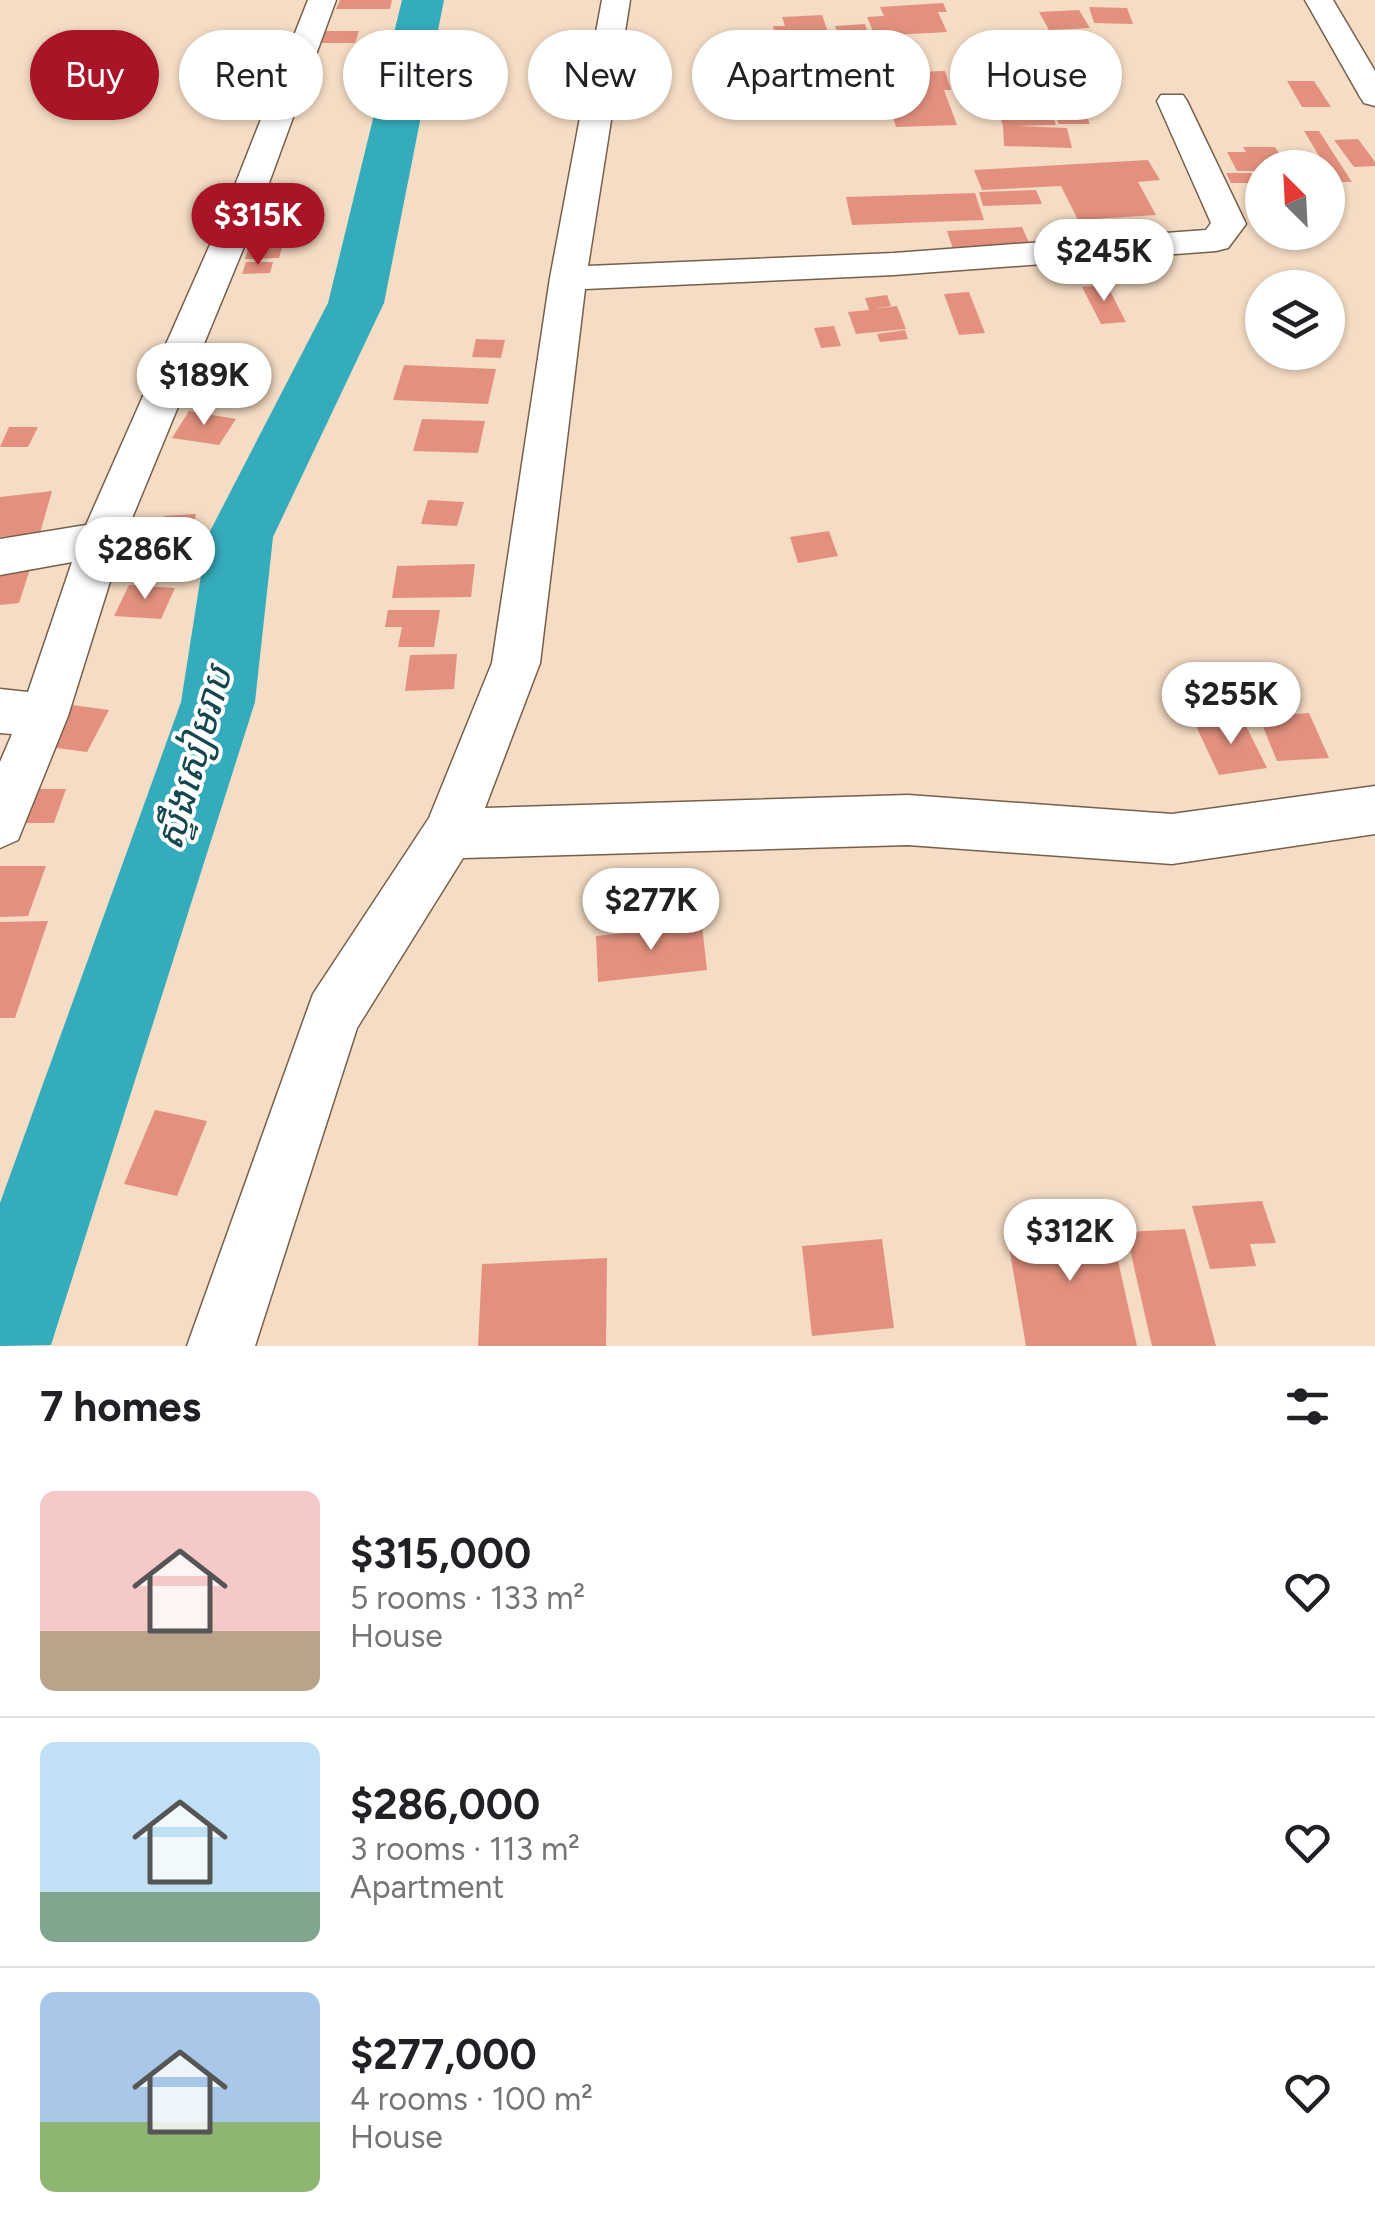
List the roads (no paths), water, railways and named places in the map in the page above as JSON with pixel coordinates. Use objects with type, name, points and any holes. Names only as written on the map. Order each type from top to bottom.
[{"type":"street","points":[[0,823],[22,714],[241,213],[322,0]]},
{"type":"street","points":[[221,1346],[333,1014],[449,834],[516,663],[568,278],[616,0]]},
{"type":"street","points":[[1319,0],[1375,97]]},
{"type":"street","points":[[568,278],[894,264],[1216,240],[1229,224],[1172,101]]},
{"type":"street","points":[[0,557],[101,540]]},
{"type":"street","points":[[449,834],[908,820],[1172,839],[1375,810]]},
{"type":"waterway","name":"ស្ទឹងសៀមរាប","points":[[0,1345],[218,702],[240,537],[356,303],[423,0]]}]
